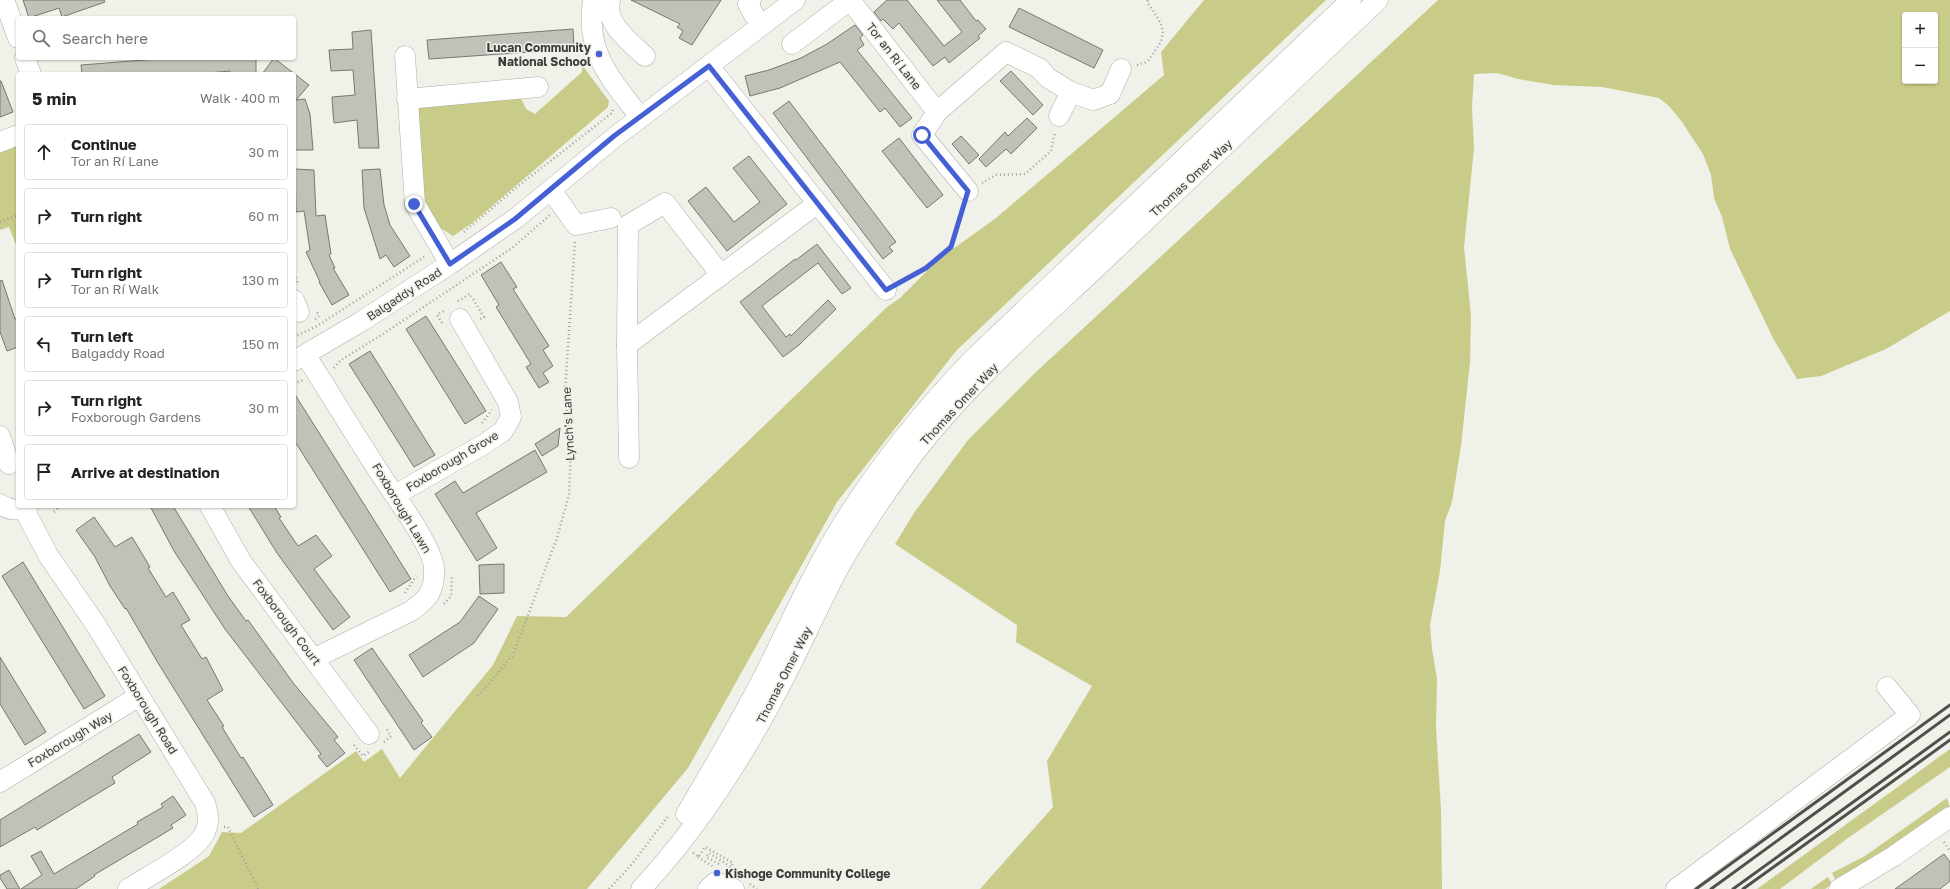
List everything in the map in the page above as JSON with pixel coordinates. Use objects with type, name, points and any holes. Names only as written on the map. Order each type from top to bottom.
[{"type":"street","points":[[4,0],[16,33]]},
{"type":"street","points":[[593,0],[591,25],[593,42],[597,56],[640,116]]},
{"type":"street","points":[[610,0],[609,3],[612,21],[622,34],[645,56]]},
{"type":"street","name":"Balgaddy Road","points":[[300,358],[450,264],[515,219],[640,116],[709,66],[795,0]]},
{"type":"street","points":[[792,44],[850,0]]},
{"type":"street","name":"Tor an Rí Lane","points":[[850,0],[938,112]]},
{"type":"street","name":"Thomas Omer Way","points":[[628,889],[679,826],[742,717],[823,559],[868,485],[899,443],[928,408],[973,359],[1351,0]]},
{"type":"street","name":"Thomas Omer Way","points":[[641,889],[672,852],[727,778],[758,726],[839,568],[864,526],[888,489],[937,426],[998,362],[1378,0]]},
{"type":"street","points":[[968,191],[922,135],[938,112],[1006,52],[1039,68],[1048,78],[1071,92],[1094,100],[1110,94],[1121,69]]},
{"type":"street","points":[[405,56],[414,204],[450,264]]},
{"type":"street","points":[[26,60],[30,72]]},
{"type":"street","points":[[709,66],[886,290]]},
{"type":"street","points":[[407,99],[538,87]]},
{"type":"street","points":[[1059,116],[1071,92]]},
{"type":"street","points":[[0,142],[16,137]]},
{"type":"street","points":[[551,190],[576,225],[611,218]]},
{"type":"street","points":[[629,458],[627,345],[628,224],[665,203],[721,275]]},
{"type":"street","points":[[627,345],[818,203]]},
{"type":"street","name":"Foxborough Grove","points":[[395,495],[486,443],[503,431],[511,417],[508,402],[460,319]]},
{"type":"street","name":"Foxborough Lawn","points":[[300,358],[395,495],[431,554],[434,568],[432,587],[425,601],[411,611],[315,658]]},
{"type":"street","points":[[0,436],[9,465]]},
{"type":"street","points":[[0,504],[8,509],[17,508]]},
{"type":"street","name":"Foxborough Road","points":[[26,508],[48,555],[96,625],[202,797],[207,810],[207,829]]},
{"type":"street","name":"Foxborough Court","points":[[211,508],[241,561],[315,658],[369,734]]},
{"type":"street","points":[[1676,889],[1910,715],[1887,687]]},
{"type":"street","name":"Foxborough Way","points":[[2,776],[139,696]]},
{"type":"street","points":[[1839,889],[1894,856],[1949,819]]},
{"type":"street","points":[[128,889],[194,848],[200,842],[207,829]]},
{"type":"street","points":[[708,889],[716,882],[737,880]]},
{"type":"path","points":[[1121,69],[1147,62],[1164,33],[1163,27],[1147,2],[1148,0]]},
{"type":"path","points":[[458,237],[612,113]]},
{"type":"path","points":[[886,290],[926,268],[951,247],[968,191],[996,175],[1024,174],[1051,151],[1059,116]]},
{"type":"path","points":[[0,222],[16,216]]},
{"type":"path","name":"Lynch's Lane","points":[[478,696],[513,655],[557,538],[569,494],[571,451],[565,393],[576,225]]},
{"type":"path","points":[[296,336],[318,326],[424,257]]},
{"type":"path","points":[[296,383],[302,380],[308,385]]},
{"type":"path","points":[[54,512],[58,508]]},
{"type":"path","points":[[402,597],[417,574]]},
{"type":"path","points":[[207,829],[228,827],[258,889]]},
{"type":"path","points":[[687,857],[696,846]]},
{"type":"path","points":[[698,857],[705,847],[733,863],[732,867],[708,853],[706,857],[737,880],[757,889]]},
{"type":"path","points":[[692,852],[715,869]]},
{"type":"green space","points":[[1204,0],[1326,0],[956,351],[837,502],[688,768],[587,889],[159,889],[209,856],[222,832],[241,833],[356,751],[364,762],[382,749],[400,778],[493,665],[517,616],[566,617],[887,307],[900,298],[939,259],[996,218],[1164,75],[1161,52]]},
{"type":"green space","points":[[1438,0],[1950,0],[1950,311],[1886,349],[1821,376],[1797,379],[1773,338],[1730,249],[1722,217],[1714,198],[1711,175],[1703,154],[1682,122],[1669,106],[1659,98],[1602,87],[1553,85],[1518,79],[1497,73],[1474,74],[1472,107],[1474,148],[1464,247],[1471,316],[1470,362],[1461,446],[1452,502],[1445,521],[1440,571],[1430,625],[1437,679],[1436,727],[1441,810],[1442,889],[980,889],[1053,807],[1047,761],[1092,686],[1016,642],[1017,625],[895,544],[914,513],[968,440],[1036,372]]},
{"type":"green space","points":[[582,65],[609,101],[608,107],[471,224],[453,236],[434,224],[420,202],[418,106],[521,98],[526,109],[535,114],[582,72]]},
{"type":"green space","points":[[16,146],[16,245],[9,227],[0,230],[0,152]]},
{"type":"green space","points":[[1950,749],[1950,767],[1848,838],[1780,889],[1757,889]]},
{"type":"green space","points":[[1947,798],[1950,808],[1928,824],[1836,881],[1832,873],[1865,856]]},
{"type":"green space","points":[[1828,877],[1832,884],[1825,889],[1811,889]]},
{"type":"building","points":[[23,0],[104,0],[105,2],[65,16],[62,16],[59,8],[35,16],[28,16]]},
{"type":"building","points":[[631,0],[721,0],[692,45],[679,38],[683,31],[677,27],[680,24]]},
{"type":"building","points":[[887,0],[907,0],[944,46],[962,32],[937,0],[960,0],[976,21],[978,20],[986,29],[978,36],[980,38],[949,63],[945,57],[933,66],[899,23],[893,29],[883,19],[881,21],[874,12]]},
{"type":"building","points":[[1019,8],[1103,50],[1094,68],[1009,27]]},
{"type":"building","points":[[855,25],[863,35],[860,38],[864,45],[857,50],[912,118],[900,127],[885,108],[880,112],[840,62],[780,88],[750,96],[745,76],[769,70],[801,58],[827,44]]},
{"type":"building","points":[[573,29],[574,49],[429,59],[427,40]]},
{"type":"building","points":[[371,30],[379,148],[359,148],[357,120],[334,123],[333,113],[332,97],[355,95],[353,70],[331,71],[329,50],[353,49],[352,32]]},
{"type":"building","points":[[144,60],[256,60],[256,72],[82,72],[81,65]]},
{"type":"building","points":[[272,60],[277,60],[292,72],[264,72]]},
{"type":"building","points":[[1011,71],[1043,105],[1033,115],[1000,81]]},
{"type":"building","points":[[296,75],[309,85],[296,100]]},
{"type":"building","points":[[0,81],[13,112],[0,117]]},
{"type":"building","points":[[305,99],[310,114],[313,150],[296,150],[296,100]]},
{"type":"building","points":[[789,101],[896,242],[889,247],[893,251],[883,259],[773,113]]},
{"type":"building","points":[[1027,118],[1037,128],[1011,154],[1006,149],[986,167],[979,159],[1005,132],[1008,136]]},
{"type":"building","points":[[961,136],[979,155],[969,164],[952,144]]},
{"type":"building","points":[[899,138],[943,195],[927,208],[882,151]]},
{"type":"building","points":[[749,156],[787,204],[727,251],[688,201],[706,187],[734,222],[760,202],[733,168]]},
{"type":"building","points":[[296,169],[314,170],[316,216],[325,215],[331,254],[329,255],[335,268],[333,268],[349,295],[332,305],[319,282],[306,252],[310,250],[304,211],[296,212]]},
{"type":"building","points":[[380,169],[384,205],[390,225],[410,256],[394,267],[386,255],[380,259],[364,208],[362,170]]},
{"type":"building","points":[[817,244],[851,288],[842,294],[818,263],[762,306],[786,337],[790,334],[791,336],[828,300],[836,309],[799,345],[783,357],[740,302],[795,259],[796,260]]},
{"type":"building","points":[[501,262],[517,287],[513,289],[549,346],[543,350],[553,366],[543,373],[549,382],[539,388],[526,367],[531,364],[496,307],[499,305],[481,275]]},
{"type":"building","points":[[2,280],[16,319],[16,348],[7,351],[0,332],[0,281]]},
{"type":"building","points":[[426,316],[486,411],[465,424],[406,329]]},
{"type":"building","points":[[370,351],[435,455],[414,467],[349,364]]},
{"type":"building","points":[[296,396],[411,579],[390,592],[296,443]]},
{"type":"building","points":[[560,428],[558,446],[542,456],[535,444]]},
{"type":"building","points":[[535,450],[547,472],[476,513],[497,548],[477,561],[435,494],[455,481],[463,493]]},
{"type":"building","points":[[151,508],[174,508],[228,596],[246,621],[248,620],[294,684],[338,737],[334,740],[345,753],[327,767],[318,756],[321,754],[225,629],[174,551]]},
{"type":"building","points":[[249,508],[275,508],[281,517],[279,518],[298,546],[316,535],[332,556],[314,569],[350,617],[333,630],[277,553]]},
{"type":"building","points":[[94,517],[115,547],[132,537],[150,567],[148,568],[166,597],[173,592],[190,620],[181,625],[202,659],[206,657],[223,690],[207,700],[224,726],[222,727],[241,758],[243,757],[273,805],[254,817],[158,663],[126,608],[125,609],[110,586],[95,557],[76,530]]},
{"type":"building","points":[[23,562],[105,696],[84,709],[2,576]]},
{"type":"building","points":[[504,564],[504,593],[480,594],[479,565]]},
{"type":"building","points":[[479,596],[498,609],[474,643],[423,677],[409,655],[460,622]]},
{"type":"building","points":[[372,648],[423,721],[421,723],[432,737],[414,750],[354,660]]},
{"type":"building","points":[[0,657],[46,732],[25,745],[0,704]]},
{"type":"building","points":[[139,734],[151,752],[112,777],[115,783],[37,830],[35,827],[0,847],[0,820]]},
{"type":"building","points":[[173,796],[186,815],[171,825],[173,828],[94,875],[95,876],[76,889],[21,889],[42,875],[31,856],[41,851],[54,874],[138,824],[137,822],[163,807],[161,804]]},
{"type":"building","points":[[1944,854],[1950,862],[1950,881],[1940,889],[1895,889]]},
{"type":"building","points":[[9,870],[20,889],[7,889],[0,878],[0,875]]},
{"type":"railway","points":[[1696,889],[1950,705]]},
{"type":"railway","points":[[1711,889],[1950,715]]},
{"type":"railway","points":[[1733,889],[1950,732]]},
{"type":"railway","points":[[1743,889],[1950,740]]},
{"type":"place","name":"Lucan Community National School","points":[[599,54]]},
{"type":"place","name":"Kishoge Community College","points":[[717,873]]},
{"type":"route","points":[[414,204],[450,264],[515,219],[614,136],[709,66],[886,290],[926,268],[951,247],[968,191],[922,135]]}]
